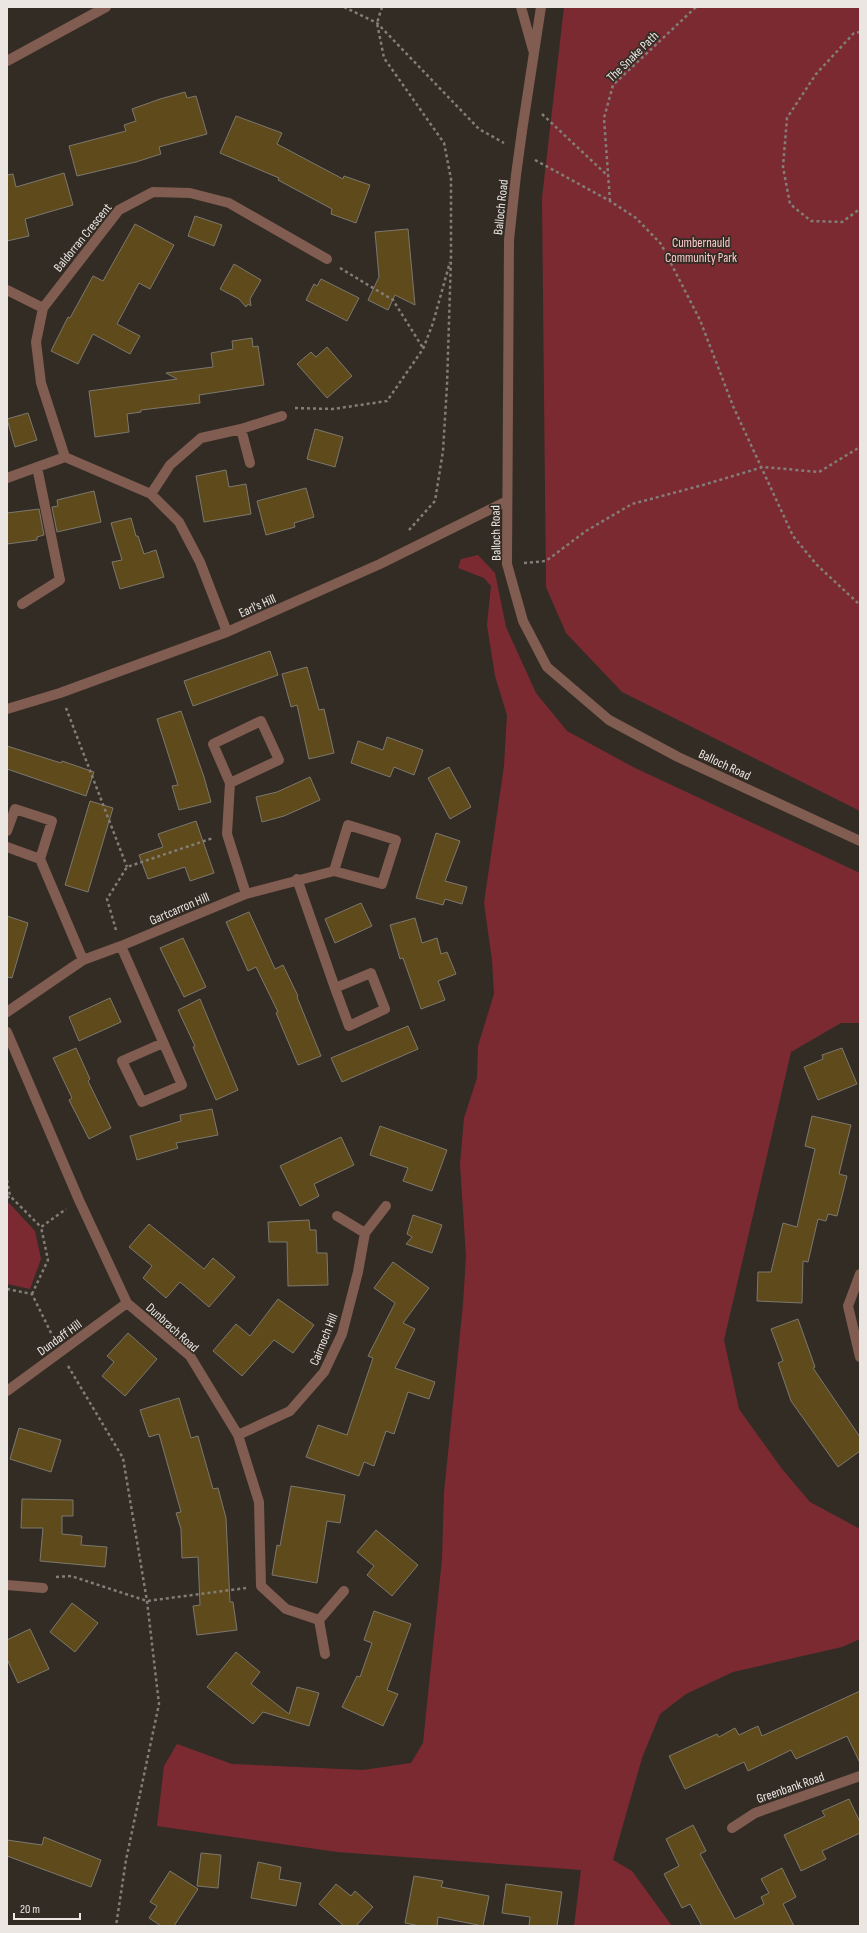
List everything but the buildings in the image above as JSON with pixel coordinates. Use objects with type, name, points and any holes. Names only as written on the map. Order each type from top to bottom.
[{"type":"street","points":[[7,61],[106,7]]},
{"type":"street","points":[[521,7],[535,55]]},
{"type":"street","name":"Balloch Road","points":[[541,7],[528,101],[522,131],[509,240],[507,564],[523,621],[547,667],[609,720],[678,757],[860,841]]},
{"type":"street","name":"Baldorran Crescent","points":[[64,457],[41,383],[36,342],[42,308],[119,210],[153,192],[190,193],[230,203],[326,259]]},
{"type":"street","points":[[7,290],[42,308]]},
{"type":"street","points":[[151,494],[170,465],[202,438],[241,429],[282,416]]},
{"type":"street","points":[[241,429],[250,463]]},
{"type":"street","points":[[7,478],[64,457],[151,494],[179,522],[200,562],[227,632]]},
{"type":"street","points":[[22,604],[60,580],[37,467]]},
{"type":"street","name":"Earl's Hill","points":[[7,709],[60,693],[227,632],[380,564],[507,501]]},
{"type":"street","points":[[230,783],[279,760],[261,721],[213,744],[230,783],[227,834],[246,894]]},
{"type":"street","points":[[7,831],[15,809],[52,822],[40,859],[83,960]]},
{"type":"street","name":"Gartcarron Hill","points":[[7,1012],[83,960],[121,946],[246,894],[334,870],[382,884],[396,840],[348,825],[334,870]]},
{"type":"street","points":[[7,847],[40,859]]},
{"type":"street","points":[[297,879],[335,988],[349,1026],[385,1009],[371,973],[335,988]]},
{"type":"street","points":[[121,946],[162,1043],[182,1085],[142,1102],[122,1062],[162,1043]]},
{"type":"street","name":"Dunbrach Road","points":[[7,1032],[79,1200],[127,1303],[190,1356],[238,1435],[259,1502],[261,1586]]},
{"type":"street","name":"Cairnoch Hill","points":[[238,1435],[290,1411],[324,1372],[342,1334],[358,1272],[365,1233],[386,1206]]},
{"type":"street","points":[[337,1216],[365,1233]]},
{"type":"street","points":[[860,1274],[848,1306],[860,1357]]},
{"type":"street","name":"Dundaff Hill","points":[[7,1391],[127,1303]]},
{"type":"street","points":[[7,1585],[43,1588]]},
{"type":"street","points":[[261,1586],[286,1609],[319,1620]]},
{"type":"street","points":[[319,1620],[344,1591]]},
{"type":"street","points":[[319,1620],[325,1654]]},
{"type":"street","name":"Greenbank Road","points":[[732,1828],[756,1813],[860,1776]]},
{"type":"path","points":[[344,7],[377,23],[479,129],[506,143]]},
{"type":"path","points":[[382,7],[377,23],[384,58],[444,143],[451,179],[451,258],[447,385],[443,451],[435,501],[405,536]]},
{"type":"path","name":"The Snake Path","points":[[610,201],[604,118],[613,85],[696,7]]},
{"type":"path","points":[[860,32],[854,33],[816,74],[787,118],[783,167],[790,204],[811,221],[842,222],[860,209]]},
{"type":"path","points":[[528,101],[608,177]]},
{"type":"path","points":[[532,158],[610,201],[636,218],[661,244],[700,320],[733,406],[763,467],[793,536],[817,565],[860,605]]},
{"type":"path","points":[[282,416],[286,408],[333,409],[387,401],[423,349],[433,323],[451,258]]},
{"type":"path","points":[[326,259],[393,300],[423,349]]},
{"type":"path","points":[[507,564],[546,561],[586,530],[632,504],[704,485],[763,467],[819,472],[860,447]]},
{"type":"path","points":[[60,693],[127,867]]},
{"type":"path","points":[[121,946],[107,899],[127,867],[227,834]]},
{"type":"path","points":[[7,1180],[9,1197],[41,1227],[48,1260],[32,1294]]},
{"type":"path","points":[[41,1227],[79,1200]]},
{"type":"path","points":[[7,1289],[32,1294]]},
{"type":"path","points":[[32,1294],[60,1353],[123,1458],[148,1601],[159,1704],[126,1860],[116,1926]]},
{"type":"path","points":[[43,1588],[44,1578],[71,1576],[148,1601],[261,1586]]},
{"type":"green space","name":"Cumbernauld Community Park","points":[[564,7],[860,7],[860,811],[622,692],[566,633],[546,587],[542,198]]},
{"type":"green space","points":[[478,555],[495,573],[506,627],[536,693],[567,731],[633,767],[860,873],[860,1023],[841,1023],[791,1052],[724,1340],[739,1409],[782,1469],[810,1502],[860,1529],[860,1639],[842,1647],[733,1672],[686,1694],[660,1714],[642,1758],[613,1860],[632,1871],[672,1926],[574,1926],[581,1870],[337,1852],[157,1826],[164,1766],[177,1744],[232,1764],[363,1770],[411,1763],[423,1743],[442,1559],[444,1493],[463,1304],[466,1256],[460,1164],[464,1118],[477,1078],[478,1046],[494,994],[492,960],[484,903],[504,766],[507,715],[495,676],[487,625],[491,586],[484,578],[458,568],[461,559]]},
{"type":"green space","points":[[9,1203],[35,1231],[41,1259],[30,1289],[7,1284],[7,1204]]}]
